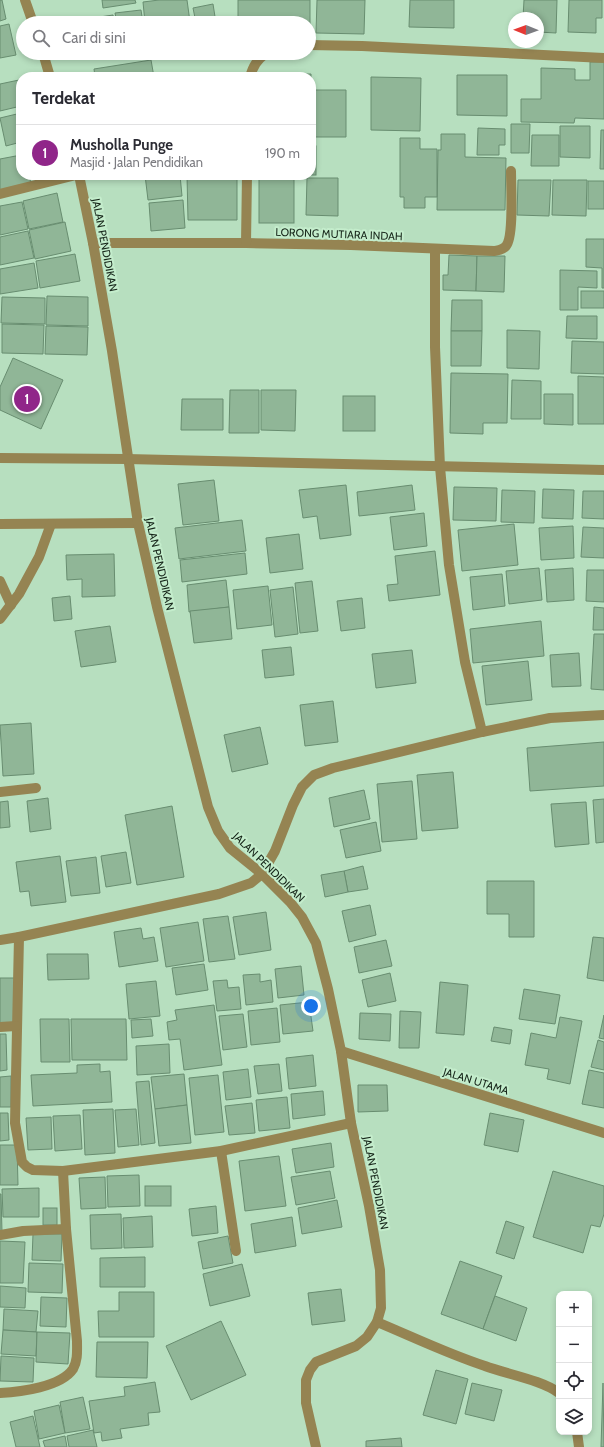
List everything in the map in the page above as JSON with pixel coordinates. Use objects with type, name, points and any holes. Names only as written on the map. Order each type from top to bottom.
[{"type":"street","points":[[25,0],[31,16]]},
{"type":"street","points":[[316,45],[604,58]]},
{"type":"street","points":[[45,60],[49,72]]},
{"type":"street","points":[[251,72],[252,68],[258,60]]},
{"type":"street","name":"LORONG MUTIARA INDAH","points":[[93,243],[246,243],[501,250],[505,247],[510,236],[511,171]]},
{"type":"street","points":[[0,194],[56,180]]},
{"type":"street","name":"JALAN PENDIDIKAN","points":[[80,180],[112,351],[138,522],[157,607],[208,807],[218,831],[230,848],[262,874],[290,902],[302,917],[316,943],[328,989],[341,1051],[351,1123],[369,1206],[380,1270],[381,1308],[377,1322],[367,1337],[356,1346],[316,1362],[310,1370],[306,1380],[306,1403],[316,1447]]},
{"type":"street","points":[[246,180],[246,243]]},
{"type":"street","points":[[435,249],[435,347],[440,467],[449,565],[464,662],[482,732]]},
{"type":"street","points":[[0,458],[128,459],[604,470]]},
{"type":"street","points":[[0,524],[138,522]]},
{"type":"street","points":[[0,619],[19,594],[39,557],[51,524]]},
{"type":"street","points":[[0,581],[11,605]]},
{"type":"street","points":[[0,940],[219,894],[251,883],[262,874],[275,851],[293,805],[302,787],[314,774],[333,768],[482,732],[550,718],[604,715]]},
{"type":"street","points":[[0,792],[36,788]]},
{"type":"street","points":[[19,937],[15,1122],[20,1155],[22,1162],[27,1167],[33,1170],[63,1171],[222,1151],[351,1123]]},
{"type":"street","points":[[0,1027],[16,1026]]},
{"type":"street","name":"JALAN UTAMA","points":[[341,1051],[604,1134]]},
{"type":"street","points":[[222,1151],[236,1251]]},
{"type":"street","points":[[0,1393],[11,1393],[54,1384],[70,1373],[77,1359],[77,1341],[66,1229],[63,1171]]},
{"type":"street","points":[[0,1235],[24,1231],[66,1229]]},
{"type":"street","points":[[377,1322],[460,1357],[486,1367],[532,1381],[556,1392]]},
{"type":"street","points":[[577,1435],[579,1447]]},
{"type":"building","points":[[0,0],[2,0],[6,19],[0,21]]},
{"type":"building","points":[[102,0],[135,0],[136,3],[103,8]]},
{"type":"building","points":[[159,0],[187,0],[189,16],[144,16],[143,2]]},
{"type":"building","points":[[238,0],[310,0],[310,16],[238,16]]},
{"type":"building","points":[[317,0],[365,0],[364,34],[316,33]]},
{"type":"building","points":[[410,0],[454,0],[454,28],[409,27]]},
{"type":"building","points":[[524,0],[557,0],[556,33],[544,32],[544,12],[523,12]]},
{"type":"building","points":[[569,0],[602,0],[602,18],[596,18],[596,33],[568,32]]},
{"type":"building","points":[[213,4],[215,16],[195,16],[193,8]]},
{"type":"building","points":[[141,10],[142,16],[116,16],[115,13]]},
{"type":"building","points":[[9,24],[16,55],[0,58],[0,26]]},
{"type":"building","points":[[151,60],[153,72],[94,72],[94,69]]},
{"type":"building","points":[[590,62],[604,62],[604,119],[575,118],[574,123],[521,122],[521,99],[541,99],[541,68],[575,69],[575,80],[590,80]]},
{"type":"building","points":[[457,75],[507,75],[507,116],[457,115]]},
{"type":"building","points":[[371,77],[421,78],[420,131],[371,130]]},
{"type":"building","points":[[16,81],[16,107],[0,111],[0,84]]},
{"type":"building","points":[[316,90],[346,90],[346,137],[316,137]]},
{"type":"building","points":[[16,114],[16,143],[6,146],[0,118]]},
{"type":"building","points":[[511,124],[530,124],[529,153],[511,153]]},
{"type":"building","points":[[560,126],[590,126],[590,158],[560,157]]},
{"type":"building","points":[[478,128],[505,129],[505,145],[499,145],[499,155],[477,155]]},
{"type":"building","points":[[601,130],[604,130],[604,169],[600,169]]},
{"type":"building","points":[[441,134],[465,134],[465,157],[506,158],[505,210],[437,210],[438,150],[441,150]]},
{"type":"building","points":[[532,135],[559,135],[559,166],[531,166]]},
{"type":"building","points":[[400,138],[420,138],[420,149],[437,149],[437,197],[425,197],[425,208],[404,208],[404,197],[400,197]]},
{"type":"building","points":[[16,156],[16,180],[30,180],[31,184],[0,191],[0,159]]},
{"type":"building","points":[[316,178],[338,178],[338,216],[306,215],[307,180],[316,180]]},
{"type":"building","points":[[146,180],[180,180],[182,196],[148,200]]},
{"type":"building","points":[[187,180],[237,180],[237,220],[188,220]]},
{"type":"building","points":[[259,180],[294,180],[294,223],[259,223]]},
{"type":"building","points":[[518,180],[551,180],[549,216],[517,215]]},
{"type":"building","points":[[553,180],[587,180],[586,216],[552,215]]},
{"type":"building","points":[[588,181],[604,181],[604,209],[588,209]]},
{"type":"building","points":[[57,193],[63,222],[29,229],[23,201]]},
{"type":"building","points":[[183,200],[185,228],[151,231],[149,203]]},
{"type":"building","points":[[22,202],[28,229],[0,235],[0,206]]},
{"type":"building","points":[[65,222],[71,251],[35,259],[29,230]]},
{"type":"building","points":[[28,231],[34,258],[0,265],[0,237]]},
{"type":"building","points":[[586,239],[604,239],[604,288],[602,288],[602,268],[586,267]]},
{"type":"building","points":[[75,254],[80,281],[40,288],[36,261]]},
{"type":"building","points":[[449,255],[477,256],[476,291],[443,290],[443,275],[448,275]]},
{"type":"building","points":[[477,256],[505,256],[504,292],[476,291]]},
{"type":"building","points":[[34,263],[38,288],[0,294],[0,269]]},
{"type":"building","points":[[560,270],[597,271],[597,288],[578,287],[578,310],[560,310]]},
{"type":"building","points":[[581,291],[604,291],[604,308],[581,308]]},
{"type":"building","points":[[47,296],[88,297],[88,326],[46,325]]},
{"type":"building","points":[[2,297],[45,298],[45,324],[1,323]]},
{"type":"building","points":[[452,300],[482,300],[482,331],[451,331]]},
{"type":"building","points":[[567,316],[597,316],[597,339],[566,338]]},
{"type":"building","points":[[2,324],[44,325],[43,354],[2,353]]},
{"type":"building","points":[[46,326],[88,327],[87,355],[45,354]]},
{"type":"building","points":[[507,330],[540,331],[539,369],[507,368]]},
{"type":"building","points":[[451,331],[482,331],[481,366],[451,366]]},
{"type":"building","points":[[572,341],[604,342],[604,374],[571,373]]},
{"type":"building","points":[[13,358],[63,380],[41,429],[0,410],[0,387]]},
{"type":"building","points":[[451,373],[508,374],[507,423],[483,423],[483,434],[450,433]]},
{"type":"building","points":[[578,376],[604,377],[604,424],[578,424]]},
{"type":"building","points":[[512,380],[541,381],[541,419],[511,419]]},
{"type":"building","points":[[230,390],[259,390],[259,433],[229,433]]},
{"type":"building","points":[[261,390],[296,390],[295,431],[261,430]]},
{"type":"building","points":[[544,394],[573,394],[573,425],[544,424]]},
{"type":"building","points":[[343,396],[375,396],[375,431],[343,431]]},
{"type":"building","points":[[182,399],[223,399],[223,430],[181,430]]},
{"type":"building","points":[[214,480],[219,521],[183,525],[178,484]]},
{"type":"building","points":[[346,485],[351,535],[320,539],[317,516],[303,518],[299,490]]},
{"type":"building","points":[[412,485],[415,510],[359,516],[357,492]]},
{"type":"building","points":[[454,487],[497,488],[496,521],[453,520]]},
{"type":"building","points":[[543,489],[574,490],[573,519],[542,518]]},
{"type":"building","points":[[502,490],[535,491],[534,523],[501,522]]},
{"type":"building","points":[[583,491],[604,491],[604,519],[582,518]]},
{"type":"building","points":[[424,513],[427,546],[394,550],[390,517]]},
{"type":"building","points":[[242,520],[246,551],[179,559],[175,528]]},
{"type":"building","points":[[514,524],[518,565],[462,571],[458,530]]},
{"type":"building","points":[[573,526],[574,558],[541,560],[539,528]]},
{"type":"building","points":[[583,527],[604,528],[604,558],[581,557]]},
{"type":"building","points":[[299,534],[303,569],[270,573],[266,538]]},
{"type":"building","points":[[435,551],[440,595],[389,601],[387,585],[398,584],[395,556]]},
{"type":"building","points":[[245,553],[247,574],[182,582],[180,560]]},
{"type":"building","points":[[114,554],[115,596],[82,597],[82,579],[67,580],[66,555]]},
{"type":"building","points":[[539,568],[542,600],[509,604],[506,571]]},
{"type":"building","points":[[573,568],[574,600],[547,602],[545,570]]},
{"type":"building","points":[[587,570],[604,570],[604,602],[586,601]]},
{"type":"building","points":[[502,574],[505,606],[473,610],[470,577]]},
{"type":"building","points":[[226,580],[229,607],[189,612],[187,585]]},
{"type":"building","points":[[312,581],[318,631],[300,633],[295,583]]},
{"type":"building","points":[[268,586],[272,625],[237,629],[233,590]]},
{"type":"building","points":[[293,587],[298,634],[275,637],[270,590]]},
{"type":"building","points":[[70,596],[72,619],[54,621],[52,598]]},
{"type":"building","points":[[362,598],[365,628],[341,631],[337,601]]},
{"type":"building","points":[[229,607],[232,639],[194,643],[190,611]]},
{"type":"building","points":[[594,607],[604,608],[604,630],[593,630]]},
{"type":"building","points":[[541,621],[544,656],[473,663],[470,629]]},
{"type":"building","points":[[110,626],[116,662],[81,667],[75,631]]},
{"type":"building","points":[[594,634],[604,634],[604,690],[591,689]]},
{"type":"building","points":[[291,647],[294,675],[265,678],[262,650]]},
{"type":"building","points":[[412,650],[416,683],[376,688],[372,654]]},
{"type":"building","points":[[579,653],[581,686],[552,687],[550,655]]},
{"type":"building","points":[[528,661],[532,700],[486,705],[482,666]]},
{"type":"building","points":[[333,701],[338,742],[305,746],[300,705]]},
{"type":"building","points":[[31,723],[34,774],[3,776],[0,725]]},
{"type":"building","points":[[260,727],[268,764],[232,772],[224,735]]},
{"type":"building","points":[[604,742],[604,786],[530,791],[527,748]]},
{"type":"building","points":[[453,772],[458,828],[422,831],[417,775]]},
{"type":"building","points":[[412,781],[417,839],[382,842],[377,784]]},
{"type":"building","points":[[364,790],[370,819],[334,827],[329,798]]},
{"type":"building","points":[[48,798],[51,829],[30,832],[27,801]]},
{"type":"building","points":[[604,799],[604,842],[596,843],[593,800]]},
{"type":"building","points":[[8,801],[10,827],[0,828],[0,802]]},
{"type":"building","points":[[586,802],[589,844],[555,847],[551,804]]},
{"type":"building","points":[[172,806],[184,877],[137,885],[125,815]]},
{"type":"building","points":[[376,822],[381,851],[346,858],[340,830]]},
{"type":"building","points":[[126,852],[131,883],[106,887],[101,856]]},
{"type":"building","points":[[60,856],[66,902],[31,906],[29,891],[20,892],[16,862]]},
{"type":"building","points":[[96,857],[100,893],[71,896],[66,861]]},
{"type":"building","points":[[363,866],[368,889],[348,892],[344,871]]},
{"type":"building","points":[[344,871],[348,892],[325,897],[321,875]]},
{"type":"building","points":[[487,881],[534,881],[534,937],[509,937],[509,914],[487,914]]},
{"type":"building","points":[[370,905],[376,935],[349,942],[342,911]]},
{"type":"building","points":[[266,912],[271,950],[239,955],[233,917]]},
{"type":"building","points":[[228,916],[235,959],[209,962],[203,919]]},
{"type":"building","points":[[198,922],[204,961],[166,967],[160,928]]},
{"type":"building","points":[[141,928],[143,939],[154,937],[158,961],[119,967],[114,932]]},
{"type":"building","points":[[593,937],[604,938],[604,981],[587,978]]},
{"type":"building","points":[[386,940],[392,966],[359,973],[354,947]]},
{"type":"building","points":[[47,954],[88,954],[89,979],[48,980]]},
{"type":"building","points":[[204,964],[208,990],[176,995],[172,968]]},
{"type":"building","points":[[301,966],[304,995],[278,998],[275,969]]},
{"type":"building","points":[[390,973],[396,1001],[368,1007],[362,980]]},
{"type":"building","points":[[260,974],[260,982],[271,980],[273,1002],[246,1005],[243,975]]},
{"type":"building","points":[[0,978],[15,978],[15,1025],[0,1025]]},
{"type":"building","points":[[227,980],[228,988],[239,987],[241,1009],[217,1011],[213,981]]},
{"type":"building","points":[[156,981],[160,1016],[129,1019],[126,984]]},
{"type":"building","points":[[440,982],[468,985],[464,1035],[436,1033]]},
{"type":"building","points":[[524,989],[560,995],[555,1024],[519,1019]]},
{"type":"building","points":[[309,1002],[313,1031],[283,1034],[280,1005]]},
{"type":"building","points":[[214,1005],[222,1065],[184,1070],[180,1039],[169,1040],[167,1022],[177,1020],[175,1010]]},
{"type":"building","points":[[277,1008],[280,1042],[251,1045],[248,1011]]},
{"type":"building","points":[[400,1011],[421,1012],[419,1048],[399,1048]]},
{"type":"building","points":[[360,1013],[391,1014],[390,1041],[359,1039]]},
{"type":"building","points":[[243,1014],[247,1047],[223,1050],[219,1016]]},
{"type":"building","points":[[604,1015],[604,1039],[599,1038]]},
{"type":"building","points":[[560,1017],[582,1021],[570,1084],[547,1079],[549,1069],[525,1065],[531,1033],[556,1038]]},
{"type":"building","points":[[40,1019],[69,1019],[70,1062],[41,1062]]},
{"type":"building","points":[[71,1019],[126,1019],[127,1060],[72,1060]]},
{"type":"building","points":[[151,1019],[153,1036],[132,1038],[131,1020]]},
{"type":"building","points":[[494,1027],[512,1030],[510,1044],[491,1041]]},
{"type":"building","points":[[0,1034],[6,1034],[7,1070],[0,1071]]},
{"type":"building","points":[[598,1040],[604,1042],[604,1070],[591,1067]]},
{"type":"building","points":[[169,1044],[170,1073],[137,1075],[136,1046]]},
{"type":"building","points":[[313,1055],[316,1086],[289,1089],[286,1058]]},
{"type":"building","points":[[100,1064],[100,1072],[110,1071],[112,1102],[33,1106],[31,1075],[77,1073],[77,1065]]},
{"type":"building","points":[[279,1064],[282,1091],[258,1094],[254,1066]]},
{"type":"building","points":[[248,1069],[251,1097],[226,1100],[223,1072]]},
{"type":"building","points":[[589,1070],[604,1073],[604,1108],[582,1104]]},
{"type":"building","points":[[184,1074],[187,1105],[155,1109],[151,1077]]},
{"type":"building","points":[[218,1075],[224,1132],[195,1135],[189,1078]]},
{"type":"building","points":[[11,1076],[11,1107],[0,1107],[0,1077]]},
{"type":"building","points":[[149,1081],[155,1143],[141,1145],[136,1082]]},
{"type":"building","points":[[358,1085],[387,1085],[388,1111],[358,1112]]},
{"type":"building","points":[[323,1091],[325,1115],[293,1119],[291,1094]]},
{"type":"building","points":[[287,1097],[290,1128],[259,1131],[256,1100]]},
{"type":"building","points":[[252,1103],[255,1133],[229,1135],[225,1106]]},
{"type":"building","points":[[187,1105],[191,1143],[159,1146],[155,1109]]},
{"type":"building","points":[[113,1109],[115,1153],[85,1155],[83,1110]]},
{"type":"building","points":[[136,1109],[139,1145],[118,1147],[115,1110]]},
{"type":"building","points":[[0,1113],[8,1113],[9,1140],[0,1141]]},
{"type":"building","points":[[490,1113],[524,1120],[518,1152],[484,1145]]},
{"type":"building","points":[[80,1115],[82,1149],[55,1151],[53,1116]]},
{"type":"building","points":[[51,1117],[52,1149],[28,1150],[26,1118]]},
{"type":"building","points":[[331,1143],[334,1167],[296,1173],[292,1149]]},
{"type":"building","points":[[0,1145],[17,1145],[18,1185],[0,1185]]},
{"type":"building","points":[[279,1156],[286,1206],[245,1211],[239,1161]]},
{"type":"building","points":[[330,1171],[335,1198],[296,1205],[291,1177]]},
{"type":"building","points":[[553,1171],[604,1186],[604,1214],[600,1227],[591,1225],[583,1253],[533,1237]]},
{"type":"building","points":[[139,1175],[140,1206],[108,1207],[107,1176]]},
{"type":"building","points":[[105,1177],[106,1208],[81,1209],[79,1178]]},
{"type":"building","points":[[145,1186],[171,1186],[171,1206],[145,1206]]},
{"type":"building","points":[[39,1188],[39,1217],[3,1217],[2,1189]]},
{"type":"building","points":[[1,1194],[2,1232],[0,1232]]},
{"type":"building","points":[[337,1200],[342,1227],[302,1234],[298,1208]]},
{"type":"building","points":[[216,1206],[218,1233],[192,1236],[189,1209]]},
{"type":"building","points":[[43,1208],[57,1208],[57,1225],[43,1225]]},
{"type":"building","points":[[121,1214],[122,1248],[91,1249],[90,1215]]},
{"type":"building","points":[[152,1216],[153,1247],[124,1248],[123,1218]]},
{"type":"building","points":[[292,1217],[296,1246],[255,1253],[251,1224]]},
{"type":"building","points":[[506,1221],[524,1227],[514,1259],[496,1253]]},
{"type":"building","points":[[33,1234],[62,1234],[61,1261],[32,1260]]},
{"type":"building","points":[[228,1236],[233,1263],[203,1269],[198,1242]]},
{"type":"building","points":[[0,1241],[25,1242],[23,1283],[0,1283]]},
{"type":"building","points":[[145,1257],[145,1287],[100,1287],[100,1258]]},
{"type":"building","points":[[460,1261],[502,1276],[483,1329],[441,1314]]},
{"type":"building","points":[[29,1263],[63,1264],[62,1293],[28,1292]]},
{"type":"building","points":[[242,1264],[250,1296],[210,1306],[203,1274]]},
{"type":"building","points":[[0,1286],[26,1288],[25,1308],[0,1307]]},
{"type":"building","points":[[341,1289],[345,1321],[312,1325],[308,1293]]},
{"type":"building","points":[[119,1292],[154,1292],[154,1337],[99,1337],[98,1311],[119,1311]]},
{"type":"building","points":[[495,1296],[527,1308],[516,1341],[483,1329]]},
{"type":"building","points":[[41,1297],[67,1298],[66,1327],[40,1326]]},
{"type":"building","points":[[4,1309],[38,1311],[36,1332],[3,1330]]},
{"type":"building","points":[[221,1321],[246,1375],[191,1400],[166,1346]]},
{"type":"building","points":[[3,1330],[37,1332],[36,1356],[1,1354]]},
{"type":"building","points":[[37,1332],[70,1333],[68,1364],[36,1362]]},
{"type":"building","points":[[97,1342],[148,1342],[147,1378],[96,1377]]},
{"type":"building","points":[[1,1356],[34,1358],[33,1382],[0,1381]]},
{"type":"building","points":[[436,1370],[468,1379],[456,1424],[423,1415]]},
{"type":"building","points":[[155,1382],[160,1412],[148,1413],[149,1425],[120,1429],[122,1438],[102,1441],[101,1432],[94,1433],[89,1401],[125,1396],[124,1387]]},
{"type":"building","points":[[472,1383],[502,1390],[494,1421],[465,1414]]},
{"type":"building","points":[[603,1383],[604,1447],[601,1447]]},
{"type":"building","points":[[83,1397],[90,1429],[65,1433],[60,1402]]},
{"type":"building","points":[[59,1405],[65,1433],[39,1439],[34,1411]]},
{"type":"building","points":[[33,1416],[40,1447],[16,1447],[10,1422]]},
{"type":"building","points":[[93,1430],[97,1447],[69,1447],[67,1436]]},
{"type":"building","points":[[65,1436],[67,1447],[45,1447],[43,1441]]},
{"type":"building","points":[[401,1438],[402,1447],[366,1447],[366,1441]]},
{"type":"place","name":"Musholla Punge","points":[[27,399]]}]
